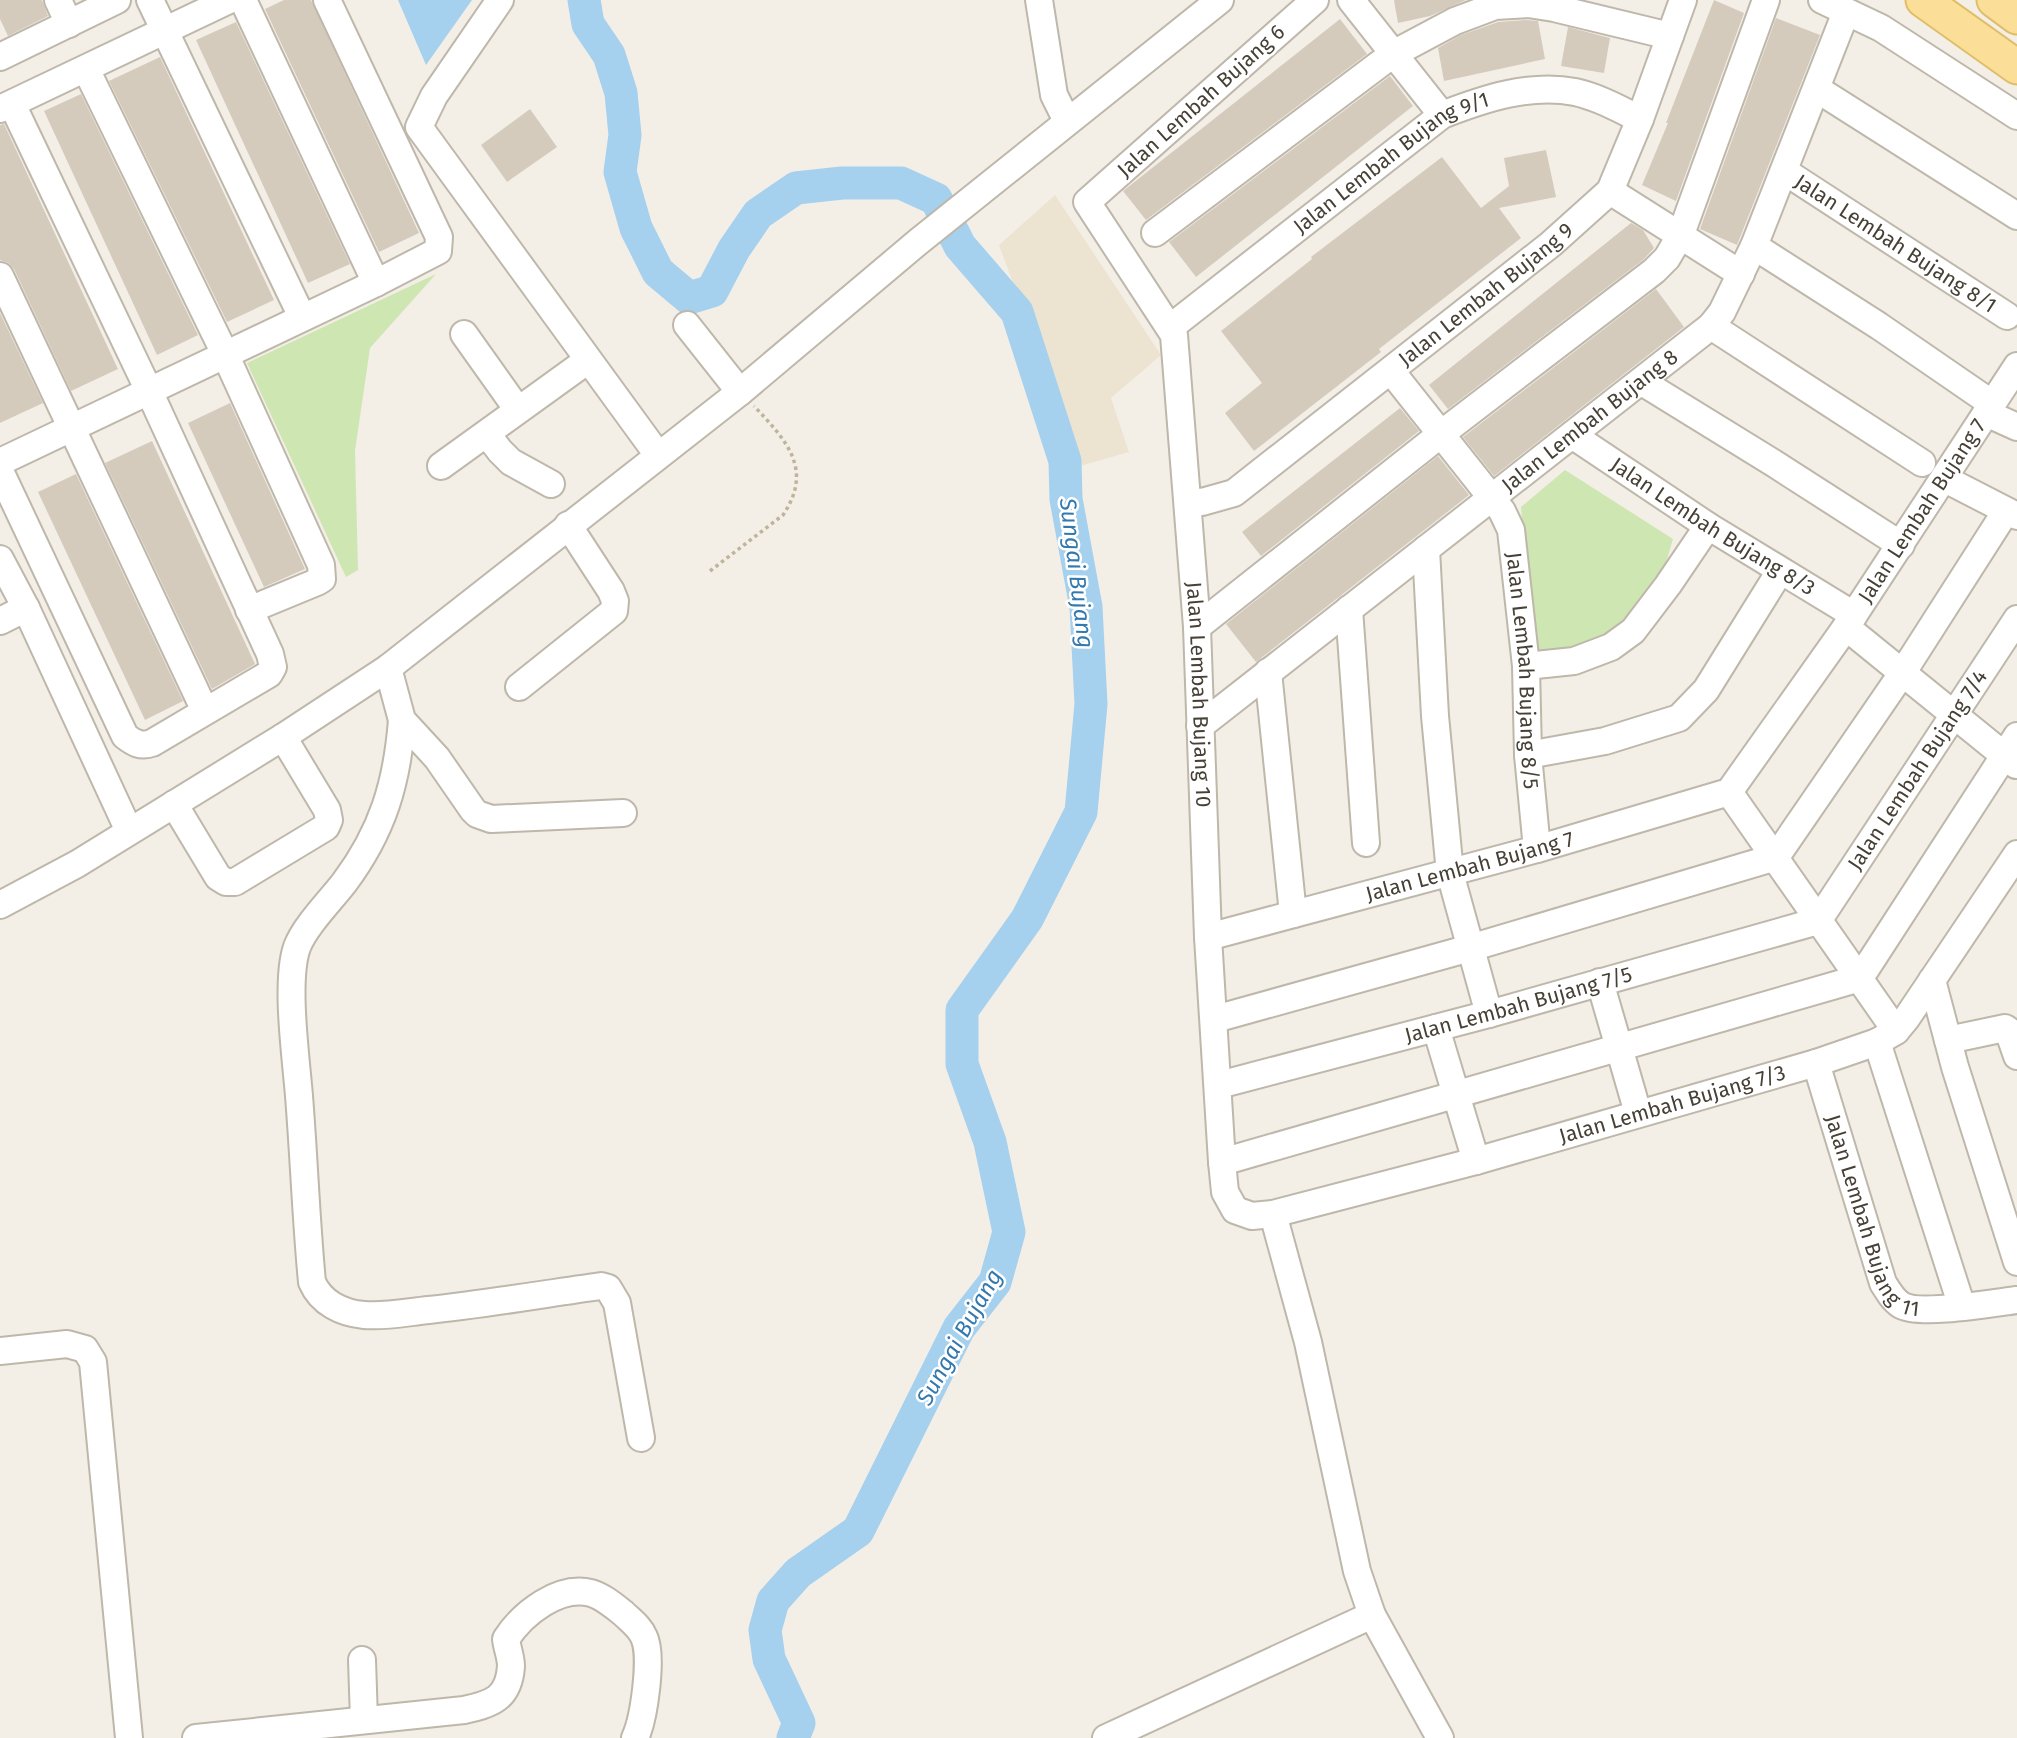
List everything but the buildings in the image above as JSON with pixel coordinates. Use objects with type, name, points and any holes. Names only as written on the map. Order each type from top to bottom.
[{"type":"main road","points":[[1923,0],[2017,67]]},
{"type":"main road","points":[[1994,0],[2017,17]]},
{"type":"street","points":[[58,0],[69,24]]},
{"type":"street","points":[[0,57],[117,0]]},
{"type":"street","points":[[150,0],[302,317]]},
{"type":"street","points":[[0,471],[125,736],[145,746],[264,677],[272,667],[270,654],[149,391],[6,107],[229,0]]},
{"type":"street","points":[[243,0],[376,283]]},
{"type":"street","points":[[0,462],[434,254],[440,244],[439,237],[327,0]]},
{"type":"street","points":[[500,0],[434,96],[419,127],[658,455]]},
{"type":"street","points":[[1039,0],[1054,95],[1067,121]]},
{"type":"street","points":[[0,905],[66,870],[283,737],[388,668],[740,393],[918,242],[1220,0]]},
{"type":"street","name":"Jalan Lembah Bujang 6","points":[[1087,202],[1315,0]]},
{"type":"street","points":[[1351,0],[1442,115]]},
{"type":"street","name":"Jalan Lembah Bujang 9","points":[[1188,501],[1202,502],[1234,493],[1551,244],[1610,191],[1640,119],[1683,0]]},
{"type":"street","points":[[1197,627],[1441,434],[1654,271],[1667,258],[1681,234],[1766,0]]},
{"type":"street","points":[[1822,0],[1881,28],[2017,116]]},
{"type":"street","points":[[1155,233],[1393,54],[1455,20],[1495,6],[1528,4],[1670,36]]},
{"type":"street","name":"Jalan Lembah Bujang 8","points":[[1200,726],[1711,326],[1722,312],[1754,246],[1846,12]]},
{"type":"street","points":[[86,69],[225,354],[323,573],[322,579],[317,582],[249,610]]},
{"type":"street","name":"Jalan Lembah Bujang 9/1","points":[[1171,327],[1442,115],[1478,101],[1510,93],[1545,89],[1575,92],[1607,103],[1640,119]]},
{"type":"street","points":[[1817,89],[2017,216]]},
{"type":"street","name":"Jalan Lembah Bujang 8/1","points":[[1784,171],[2007,316]]},
{"type":"street","points":[[1610,191],[1741,274]]},
{"type":"street","name":"Jalan Lembah Bujang 10","points":[[1087,202],[1171,327],[1176,345],[1197,627],[1208,937],[1222,1162],[1225,1192],[1235,1210]]},
{"type":"street","points":[[1754,246],[1878,326],[2017,427]]},
{"type":"street","points":[[0,275],[205,711]]},
{"type":"street","points":[[687,325],[740,393]]},
{"type":"street","points":[[1711,326],[1922,463]]},
{"type":"street","points":[[464,334],[518,410]]},
{"type":"street","points":[[441,466],[588,360]]},
{"type":"street","name":"Jalan Lembah Bujang 7","points":[[1208,937],[1537,849],[1729,792],[1850,621],[2017,366]]},
{"type":"street","name":"Jalan Lembah Bujang 8/5","points":[[1391,371],[1502,511],[1511,530],[1527,666],[1528,755],[1537,849]]},
{"type":"street","points":[[1642,382],[1901,545]]},
{"type":"street","points":[[487,433],[511,462],[551,484]]},
{"type":"street","name":"Jalan Lembah Bujang 8/3","points":[[1572,435],[1708,526],[1780,570],[1850,621],[1903,672],[1954,713],[2013,753]]},
{"type":"street","points":[[1215,1018],[1470,948],[1776,857],[2011,513],[1945,479]]},
{"type":"street","points":[[519,687],[614,611],[615,601],[611,591],[568,525]]},
{"type":"street","points":[[1527,666],[1574,661],[1611,647],[1633,631],[1708,526]]},
{"type":"street","points":[[1426,549],[1435,716],[1450,873],[1489,1014]]},
{"type":"street","points":[[0,559],[26,608],[129,831]]},
{"type":"street","points":[[1528,755],[1605,741],[1679,718],[1706,690],[1780,570]]},
{"type":"street","points":[[0,621],[26,608]]},
{"type":"street","points":[[1349,609],[1366,843]]},
{"type":"street","name":"Jalan Lembah Bujang 7/4","points":[[1818,920],[2017,619]]},
{"type":"street","points":[[388,668],[402,720],[399,756],[389,800],[364,857],[298,944],[292,965],[312,1282],[317,1294],[326,1302],[364,1315],[449,1308],[601,1286],[608,1288],[617,1303],[641,1438]]},
{"type":"street","points":[[1268,672],[1293,914]]},
{"type":"street","points":[[402,720],[437,758],[473,810],[484,817],[491,819],[623,813]]},
{"type":"street","points":[[174,804],[218,877],[226,883],[235,882],[326,827],[329,820],[327,810],[283,737]]},
{"type":"street","points":[[1222,1162],[1860,978],[2013,753]]},
{"type":"street","points":[[1729,792],[1860,978],[1886,1036],[1962,1307]]},
{"type":"street","points":[[1886,1036],[1932,981],[2017,854]]},
{"type":"street","name":"Jalan Lembah Bujang 7/5","points":[[1219,1085],[1489,1014],[1818,920]]},
{"type":"street","points":[[1932,981],[2017,1262]]},
{"type":"street","points":[[1600,982],[1638,1113]]},
{"type":"street","points":[[1436,1028],[1476,1161]]},
{"type":"street","points":[[1948,1040],[2005,1028],[2017,1056]]},
{"type":"street","name":"Jalan Lembah Bujang 7/3","points":[[1235,1210],[1252,1216],[1273,1214],[1476,1161],[1816,1063],[1886,1036]]},
{"type":"street","name":"Jalan Lembah Bujang 11","points":[[1816,1063],[1883,1283],[1890,1295],[1901,1305],[1914,1309],[1962,1307],[2017,1300]]},
{"type":"street","points":[[1273,1214],[1308,1342],[1357,1571],[1372,1615],[1440,1738]]},
{"type":"street","points":[[0,1351],[67,1344],[85,1349],[93,1363],[129,1738]]},
{"type":"street","points":[[196,1738],[352,1726],[489,1704],[500,1696],[508,1682],[511,1664],[506,1639],[513,1628],[548,1600],[572,1591],[593,1593],[615,1606],[636,1625],[645,1638],[648,1658],[642,1714],[635,1738]]},
{"type":"street","points":[[1106,1738],[1372,1615]]},
{"type":"street","points":[[352,1726],[362,1660]]},
{"type":"path","points":[[710,571],[783,515],[790,504],[796,479],[796,464],[792,452],[766,419],[740,393]]},
{"type":"shaded area","points":[[1055,195],[1161,355],[1111,398],[1129,452],[1080,466],[999,245]]},
{"type":"green space","points":[[436,274],[370,348],[355,451],[358,570],[346,577],[247,363]]},
{"type":"green space","points":[[1565,470],[1673,539],[1666,563],[1605,645],[1533,653],[1521,507]]},
{"type":"water","points":[[398,0],[472,0],[426,65]]},
{"type":"waterway","name":"Sungai Bujang","points":[[584,0],[588,24],[609,55],[621,93],[625,135],[620,172],[636,228],[658,272],[689,298],[712,291],[734,249],[758,214],[796,188],[842,183],[901,183],[936,199],[960,246],[1017,312],[1065,461],[1066,499],[1086,607],[1091,704],[1081,812],[1027,919],[962,1010],[962,1064],[990,1142],[1009,1232],[995,1282],[959,1328],[858,1531],[798,1573],[773,1601],[765,1630],[769,1659],[799,1723],[793,1738]]}]
